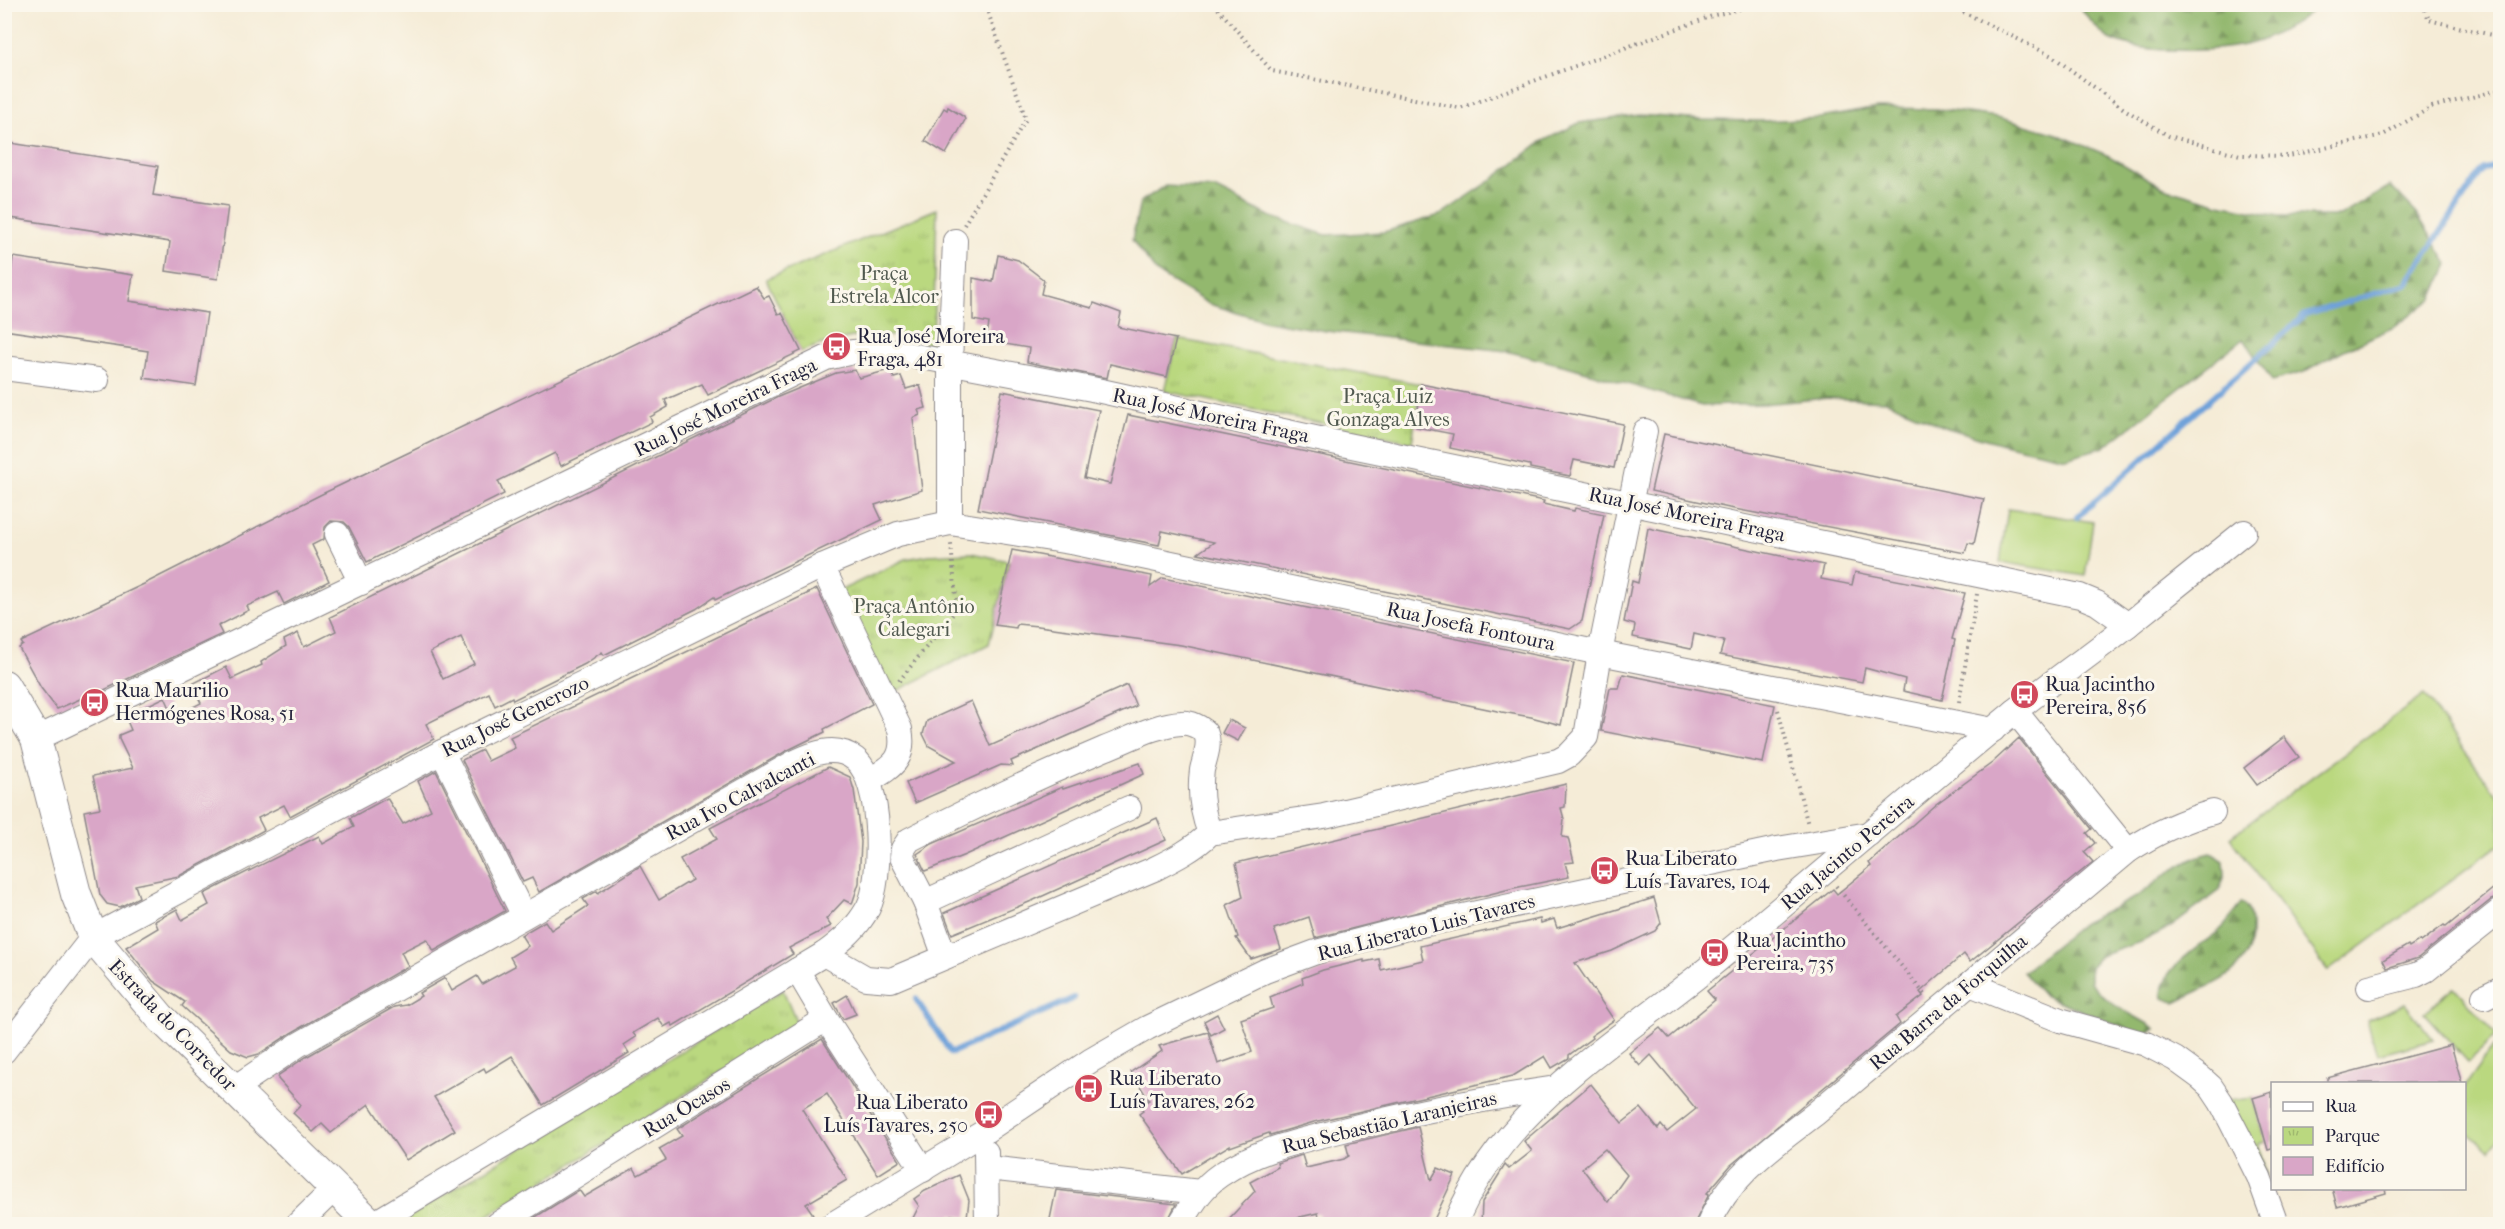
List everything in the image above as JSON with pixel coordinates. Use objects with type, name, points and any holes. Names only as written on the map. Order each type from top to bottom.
[{"type":"main road","name":"Estrada do Corredor","points":[[9,704],[36,739],[76,894],[93,937],[160,1017],[372,1224]]},
{"type":"street","points":[[950,523],[950,363],[955,241]]},
{"type":"street","name":"Rua José Moreira Fraga","points":[[36,739],[826,358],[853,352],[884,350],[1092,389],[1342,444],[2080,597],[2097,603],[2128,625]]},
{"type":"street","points":[[4,368],[97,380]]},
{"type":"street","points":[[824,954],[866,978],[891,980],[1154,868],[1187,851],[1210,833],[1324,816],[1558,761],[1569,755],[1586,737],[1600,652],[1645,431]]},
{"type":"street","name":"Rua José Generozo","points":[[93,937],[442,752],[822,566],[898,534],[950,523]]},
{"type":"street","name":"Rua Josefa Fontoura","points":[[950,523],[1076,543],[1600,652],[1993,730]]},
{"type":"street","name":"Rua Jacinto Pereira","points":[[1455,1224],[1463,1204],[1483,1170],[1507,1139],[1556,1088],[1712,964],[2016,711],[2244,532]]},
{"type":"street","points":[[338,534],[361,583]]},
{"type":"street","points":[[822,566],[900,729],[903,746],[898,760],[869,781]]},
{"type":"street","points":[[2016,711],[2127,851]]},
{"type":"street","points":[[945,957],[925,902],[902,857],[903,849],[909,840],[1010,789],[1133,737],[1184,722],[1206,733],[1201,799],[1203,816],[1210,833]]},
{"type":"street","name":"Rua Ivo Calvalcanti","points":[[233,1089],[298,1045],[762,780],[816,752],[831,751],[850,756],[860,765],[869,781],[878,844],[874,890],[869,907],[858,924],[842,941],[824,954],[372,1224]]},
{"type":"street","points":[[442,752],[524,916]]},
{"type":"street","points":[[925,902],[1129,808]]},
{"type":"street","name":"Rua Barra da Forquilha","points":[[1709,1224],[1722,1199],[1736,1180],[1762,1155],[1815,1114],[2127,851],[2162,830],[2182,821],[2213,812]]},
{"type":"street","name":"Rua Liberato Luis Tavares","points":[[833,1224],[984,1132],[1077,1069],[1147,1028],[1264,971],[1316,952],[1418,925],[1813,843],[1869,834]]},
{"type":"street","points":[[2369,987],[2416,975],[2426,970],[2500,911]]},
{"type":"street","points":[[4,1050],[93,937]]},
{"type":"street","points":[[797,970],[923,1170]]},
{"type":"street","points":[[1970,984],[2060,1020],[2146,1044],[2175,1059],[2196,1075],[2211,1087],[2228,1115],[2259,1177],[2276,1224]]},
{"type":"street","name":"Rua Ocasos","points":[[498,1224],[826,1019]]},
{"type":"street","name":"Rua Sebastião Laranjeiras","points":[[1180,1224],[1200,1192],[1219,1176],[1245,1160],[1283,1145],[1439,1107],[1556,1088]]},
{"type":"street","points":[[984,1132],[988,1168],[987,1224]]},
{"type":"street","points":[[988,1168],[1200,1192]]},
{"type":"street","points":[[298,1224],[334,1189]]},
{"type":"path","points":[[955,241],[1026,119],[985,4]]},
{"type":"path","points":[[1214,4],[1272,71],[1460,108],[1715,15],[1760,4]]},
{"type":"path","points":[[1947,4],[2052,56],[2124,109],[2169,136],[2240,155],[2289,156],[2383,135],[2432,107],[2500,90]]},
{"type":"path","points":[[2423,4],[2429,20],[2500,37]]},
{"type":"path","points":[[894,687],[957,609],[950,523]]},
{"type":"path","points":[[1956,723],[1980,576]]},
{"type":"path","points":[[1772,687],[1813,843]]},
{"type":"path","points":[[1824,871],[1938,1011]]},
{"type":"green space","points":[[2083,4],[2319,5],[2279,32],[2250,44],[2210,49],[2165,50],[2125,44],[2106,37],[2081,9]]},
{"type":"green space","points":[[1878,108],[1937,109],[1997,117],[2054,133],[2109,156],[2164,188],[2220,204],[2279,216],[2340,216],[2390,186],[2417,214],[2448,264],[2433,298],[2396,326],[2304,372],[2272,381],[2243,339],[2104,447],[2066,458],[2003,444],[1944,427],[1887,401],[1828,398],[1763,404],[1702,406],[1570,367],[1506,351],[1326,331],[1267,321],[1209,304],[1157,273],[1132,240],[1140,202],[1165,186],[1216,189],[1269,216],[1326,235],[1384,232],[1440,215],[1492,180],[1541,142],[1579,123],[1640,115],[1701,120],[1762,121],[1820,118]]},
{"type":"green space","name":"Praça Estrela Alcor","points":[[937,209],[933,341],[929,343],[880,335],[868,336],[834,341],[801,352],[766,279]]},
{"type":"green space","name":"Praça Luiz Gonzaga Alves","points":[[1177,339],[1421,384],[1412,442],[1164,391]]},
{"type":"green space","points":[[2008,509],[2093,522],[2085,576],[2000,562]]},
{"type":"green space","name":"Praça Antônio Calegari","points":[[971,553],[1009,561],[989,644],[887,696],[837,592],[906,559],[929,555]]},
{"type":"green space","points":[[2424,695],[2500,799],[2500,844],[2328,971],[2230,837]]},
{"type":"green space","points":[[2211,853],[2224,861],[2225,875],[2219,891],[2172,926],[2143,941],[2100,956],[2090,967],[2090,982],[2110,1002],[2156,1029],[2143,1035],[2043,995],[2023,972],[2083,923],[2138,896],[2169,872],[2196,857]]},
{"type":"green space","points":[[2241,903],[2248,910],[2250,917],[2250,944],[2237,968],[2215,983],[2175,1002],[2163,998],[2163,987],[2174,968],[2224,926]]},
{"type":"green space","points":[[2454,987],[2497,1035],[2468,1062],[2424,1013]]},
{"type":"green space","points":[[783,990],[798,1025],[474,1224],[401,1224],[399,1222]]},
{"type":"green space","points":[[2405,1004],[2434,1040],[2377,1055],[2367,1020]]},
{"type":"green space","points":[[2493,1047],[2500,1053],[2500,1137],[2490,1150],[2466,1132],[2466,1085]]},
{"type":"green space","points":[[2253,1098],[2263,1134],[2271,1132],[2271,1140],[2258,1144],[2267,1177],[2227,1101]]},
{"type":"building","points":[[948,107],[965,120],[946,154],[925,141],[944,108],[947,110]]},
{"type":"building","points":[[4,142],[158,166],[153,195],[228,206],[218,279],[166,271],[170,242],[4,217]]},
{"type":"building","points":[[998,255],[1018,260],[1044,280],[1041,294],[1092,308],[1094,303],[1121,313],[1118,327],[1176,339],[1167,377],[1110,364],[1107,378],[1036,364],[1027,362],[1029,348],[986,341],[989,323],[973,320],[973,278],[993,282]]},
{"type":"building","points":[[13,257],[133,275],[129,301],[207,313],[196,386],[144,378],[148,351],[4,330]]},
{"type":"building","points":[[756,286],[764,298],[769,296],[778,314],[782,313],[801,351],[708,395],[702,384],[665,400],[668,407],[650,417],[652,422],[561,466],[555,453],[498,481],[504,494],[367,562],[349,527],[344,522],[331,521],[325,527],[324,539],[312,545],[329,581],[284,604],[278,592],[247,606],[249,610],[218,626],[222,634],[81,701],[80,699],[57,709],[41,688],[19,648],[23,645],[21,642],[144,584],[322,494]]},
{"type":"building","points":[[855,370],[859,378],[889,370],[894,378],[901,376],[906,389],[920,385],[926,408],[918,410],[920,415],[913,418],[922,490],[875,505],[882,520],[715,600],[714,597],[696,609],[604,655],[602,652],[585,664],[513,700],[512,697],[495,706],[489,693],[426,724],[434,739],[290,816],[284,805],[258,818],[264,830],[179,876],[135,885],[139,897],[120,907],[107,904],[100,895],[84,811],[100,808],[93,776],[133,768],[119,739],[119,735],[131,730],[125,716],[165,697],[174,717],[201,703],[192,684],[226,667],[232,679],[262,665],[261,662],[286,646],[284,640],[298,633],[304,647],[336,631],[330,617],[778,397],[836,373]],"holes":[[[461,637],[474,664],[443,679],[430,652]]]},
{"type":"building","points":[[1421,384],[1623,424],[1614,468],[1574,460],[1570,476],[1450,448],[1453,434],[1416,427]]},
{"type":"building","points":[[1002,391],[1099,410],[1084,478],[1110,484],[1128,415],[1544,501],[1543,504],[1574,511],[1575,508],[1604,514],[1582,621],[1570,629],[1198,553],[1214,542],[1162,531],[1159,545],[978,509]]},
{"type":"building","points":[[1664,434],[1984,499],[1974,544],[1968,543],[1965,553],[1651,491]]},
{"type":"building","points":[[1648,528],[1824,565],[1821,579],[1852,585],[1855,572],[1965,593],[1952,639],[1955,640],[1942,700],[1903,691],[1905,679],[1865,668],[1862,682],[1720,655],[1724,641],[1694,634],[1691,649],[1633,637],[1635,625],[1624,622],[1632,581],[1638,583]]},
{"type":"building","points":[[1012,550],[1152,576],[1150,587],[1163,578],[1574,663],[1561,725],[1181,645],[1038,626],[1017,624],[1016,628],[995,625]]},
{"type":"building","points":[[817,589],[872,704],[824,729],[825,732],[788,750],[539,892],[532,878],[523,882],[462,760],[482,750],[488,761],[515,748],[510,737]]},
{"type":"building","points":[[1623,674],[1775,705],[1763,763],[1601,731],[1610,688],[1619,688]]},
{"type":"building","points":[[1127,685],[1136,706],[1011,761],[1013,766],[1001,765],[915,803],[906,783],[956,761],[929,746],[923,734],[927,721],[971,701],[990,746]]},
{"type":"building","points":[[1229,720],[1245,728],[1238,741],[1222,733]]},
{"type":"building","points":[[2284,737],[2299,757],[2257,785],[2244,768]]},
{"type":"building","points":[[2019,738],[2092,829],[2087,833],[2095,843],[2084,852],[2093,862],[1970,962],[1964,954],[1920,992],[1923,996],[1896,1017],[1900,1024],[1731,1165],[1707,1193],[1709,1194],[1694,1224],[1481,1224],[1482,1202],[1505,1165],[1509,1169],[1532,1151],[1524,1141],[1591,1084],[1622,1123],[1641,1108],[1658,1129],[1661,1125],[1667,1132],[1696,1109],[1651,1055],[1640,1066],[1629,1053],[1660,1028],[1669,1038],[1715,1000],[1707,991],[1833,889],[1837,894],[1871,866],[1869,863],[1936,804],[1992,763]],"holes":[[[1605,1149],[1627,1175],[1608,1202],[1582,1168]]]},
{"type":"building","points":[[1140,763],[1144,774],[965,855],[925,871],[917,854],[932,844],[1062,787],[1063,789]]},
{"type":"building","points":[[828,767],[850,777],[854,790],[861,842],[859,883],[852,904],[844,900],[826,919],[831,926],[789,948],[793,954],[673,1026],[671,1023],[664,1027],[658,1018],[633,1033],[636,1037],[624,1045],[629,1053],[543,1105],[512,1056],[486,1072],[484,1068],[434,1097],[455,1130],[406,1160],[369,1104],[331,1133],[322,1124],[313,1132],[293,1113],[301,1105],[278,1079],[279,1075],[306,1057],[394,1007],[406,1005],[421,996],[419,993],[445,978],[452,991],[477,976],[482,984],[515,966],[510,957],[528,946],[521,935],[545,921],[551,930],[588,906],[583,899],[597,891],[598,893],[640,866],[659,900],[692,880],[680,859],[717,839],[710,828]]},
{"type":"building","points":[[436,771],[505,911],[434,951],[427,939],[401,952],[408,966],[291,1033],[259,1054],[248,1057],[231,1050],[182,1006],[185,1002],[153,981],[126,947],[158,928],[155,921],[177,909],[182,920],[209,905],[204,894],[319,836],[323,844],[354,827],[350,818],[387,798],[403,824],[431,810],[418,781]]},
{"type":"building","points":[[1566,784],[1565,807],[1561,808],[1564,819],[1562,837],[1568,838],[1574,862],[1565,863],[1569,877],[1514,888],[1315,938],[1309,917],[1274,929],[1281,949],[1251,959],[1236,938],[1238,937],[1227,905],[1243,897],[1236,863]]},
{"type":"building","points":[[1157,818],[1166,840],[1034,900],[952,934],[944,913]]},
{"type":"building","points":[[2500,883],[2500,897],[2491,900],[2418,958],[2387,968],[2383,960],[2408,945],[2409,947],[2420,940],[2421,942],[2444,925],[2446,927]]},
{"type":"building","points":[[1654,898],[1661,923],[1655,931],[1612,951],[1575,963],[1614,1020],[1591,1036],[1592,1038],[1569,1055],[1569,1058],[1552,1068],[1545,1056],[1513,1076],[1314,1122],[1270,1135],[1269,1133],[1230,1147],[1230,1145],[1182,1174],[1139,1114],[1143,1111],[1140,1106],[1149,1100],[1131,1072],[1162,1051],[1159,1046],[1208,1032],[1218,1064],[1252,1052],[1241,1019],[1273,1008],[1270,997],[1303,983],[1302,978],[1323,970],[1364,960],[1364,962],[1379,959],[1381,970],[1423,960],[1420,946],[1540,919],[1541,923],[1554,919],[1557,928]]},
{"type":"building","points":[[847,995],[856,1014],[843,1019],[834,1003]]},
{"type":"building","points":[[1217,1014],[1224,1028],[1211,1035],[1204,1021]]},
{"type":"building","points":[[822,1039],[900,1161],[878,1175],[827,1094],[802,1109],[847,1180],[806,1204],[813,1214],[796,1224],[524,1224],[579,1190],[584,1197],[634,1168],[638,1175],[666,1160],[659,1149],[682,1136],[677,1129]]},
{"type":"building","points":[[2451,1045],[2462,1082],[2327,1082],[2327,1078]]},
{"type":"building","points":[[2271,1092],[2271,1149],[2268,1150],[2253,1098]]},
{"type":"building","points":[[1418,1127],[1431,1180],[1438,1168],[1455,1175],[1432,1224],[1321,1224],[1318,1213],[1300,1217],[1288,1224],[1224,1224],[1255,1191],[1250,1182],[1278,1167],[1277,1163],[1302,1155],[1306,1168],[1344,1159],[1349,1156],[1346,1144]]},
{"type":"building","points":[[959,1175],[969,1200],[967,1217],[951,1215],[946,1224],[910,1224],[919,1206],[914,1199],[925,1191]]},
{"type":"building","points":[[1056,1190],[1176,1204],[1166,1224],[1049,1224]]},
{"type":"building","points":[[2333,1190],[2385,1190],[2386,1193],[2337,1207]]},
{"type":"waterway","points":[[2077,517],[2305,315],[2406,284],[2483,169],[2500,166]]},
{"type":"waterway","points":[[916,999],[951,1053],[1074,998]]},
{"type":"place","name":"Rua José Moreira Fraga, 481","points":[[836,347]]},
{"type":"place","name":"Rua Jacintho Pereira, 856","points":[[2024,695]]},
{"type":"place","name":"Rua Maurilio Hermógenes Rosa, 51","points":[[94,702]]},
{"type":"place","name":"Rua Liberato Luís Tavares, 104","points":[[1604,870]]},
{"type":"place","name":"Rua Jacintho Pereira, 735","points":[[1715,952]]},
{"type":"place","name":"Rua Liberato Luís Tavares, 262","points":[[1088,1089]]},
{"type":"place","name":"Rua Liberato Luís Tavares, 250","points":[[989,1114]]}]
